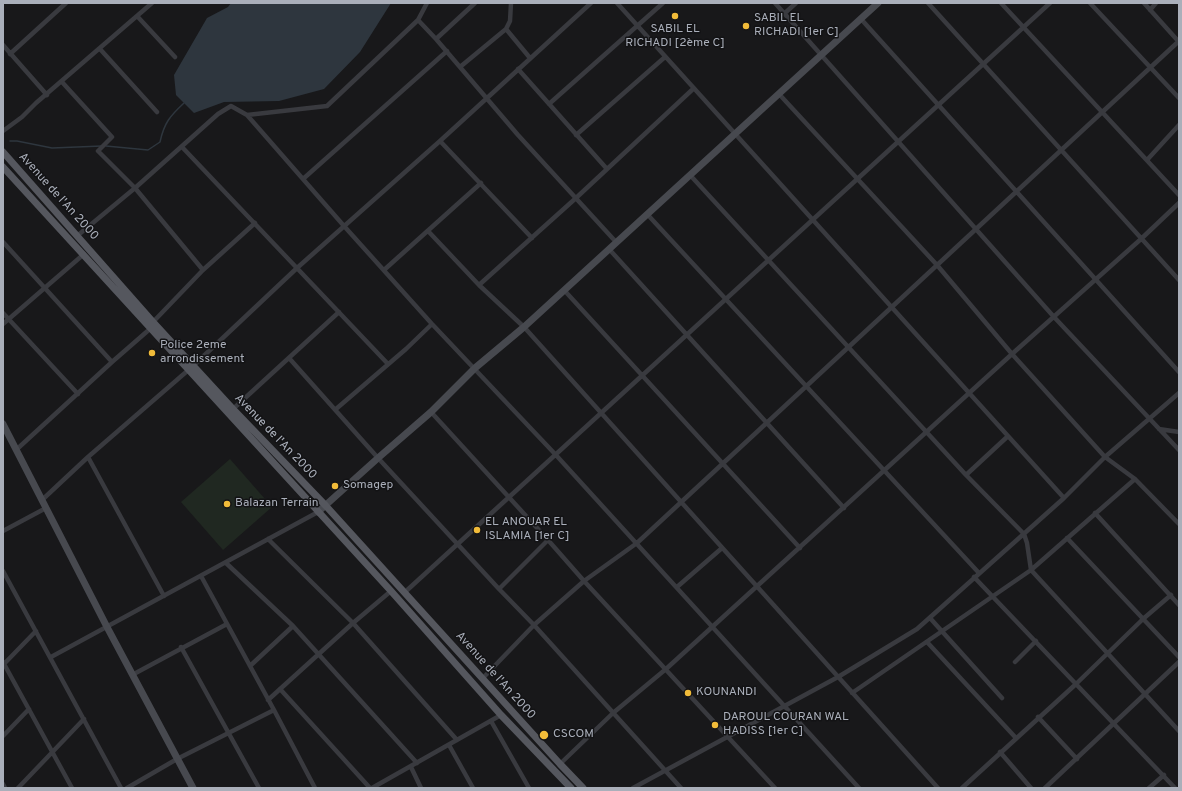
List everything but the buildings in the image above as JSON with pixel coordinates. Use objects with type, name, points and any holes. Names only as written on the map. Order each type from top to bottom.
[{"type":"main road","name":"Avenue de l'An 2000","points":[[3,152],[77,236],[152,325]]},
{"type":"main road","name":"Avenue de l'An 2000","points":[[3,167],[191,367],[318,512],[501,715],[571,788]]},
{"type":"main road","name":"Avenue de l'An 2000","points":[[191,367],[326,506],[482,679],[583,788]]},
{"type":"street","points":[[10,54],[66,3]]},
{"type":"street","points":[[3,131],[22,117],[36,103],[152,3]]},
{"type":"street","points":[[247,115],[327,106],[418,20],[427,3]]},
{"type":"street","points":[[436,39],[475,3]]},
{"type":"street","points":[[460,67],[506,29],[510,21],[512,3]]},
{"type":"street","points":[[42,500],[88,457],[191,367],[296,268],[440,141],[591,3]]},
{"type":"street","points":[[617,3],[892,307],[1007,437],[1064,498]]},
{"type":"street","points":[[549,104],[663,3]]},
{"type":"street","points":[[776,3],[1054,317],[1179,450]]},
{"type":"street","points":[[785,13],[796,3]]},
{"type":"street","points":[[51,657],[226,563],[318,512],[326,506],[431,412],[475,368],[524,327],[878,3]]},
{"type":"street","points":[[928,3],[1179,280]]},
{"type":"street","points":[[1001,3],[1179,195]]},
{"type":"street","points":[[404,593],[1050,3]]},
{"type":"street","points":[[1090,3],[1179,98]]},
{"type":"street","points":[[482,679],[534,625],[584,581],[638,543],[1179,41],[1144,3]]},
{"type":"street","points":[[1150,10],[1156,3]]},
{"type":"street","points":[[137,16],[175,58]]},
{"type":"street","points":[[861,19],[1179,372]]},
{"type":"street","points":[[418,20],[447,51],[518,135],[616,242]]},
{"type":"street","points":[[506,29],[530,58]]},
{"type":"street","points":[[3,45],[47,95]]},
{"type":"street","points":[[100,49],[157,112]]},
{"type":"street","points":[[303,180],[447,51]]},
{"type":"street","points":[[576,135],[665,57]]},
{"type":"street","points":[[518,69],[607,169]]},
{"type":"street","points":[[62,82],[112,137],[98,151],[135,188],[203,270]]},
{"type":"street","points":[[479,285],[576,198],[693,88]]},
{"type":"street","points":[[779,94],[937,265],[1012,354],[1105,457],[1135,479],[1179,524]]},
{"type":"street","points":[[77,236],[135,188],[218,114],[231,106],[247,115],[432,324],[638,543],[859,788]]},
{"type":"street","points":[[1147,160],[1179,125]]},
{"type":"street","points":[[440,141],[532,238]]},
{"type":"street","points":[[182,147],[388,364]]},
{"type":"street","points":[[690,175],[966,475],[1024,534],[1027,542],[1031,570],[1179,731]]},
{"type":"street","points":[[384,270],[481,183]]},
{"type":"street","points":[[560,764],[612,713],[666,669],[1179,203]]},
{"type":"street","points":[[647,214],[979,573]]},
{"type":"street","points":[[16,450],[152,325],[203,270],[255,223]]},
{"type":"street","points":[[428,231],[479,285],[524,327],[938,788]]},
{"type":"street","points":[[3,242],[112,362]]},
{"type":"street","points":[[609,249],[844,508]]},
{"type":"street","points":[[3,324],[84,254]]},
{"type":"street","points":[[564,290],[800,548]]},
{"type":"street","points":[[233,409],[339,312]]},
{"type":"street","points":[[3,313],[78,394]]},
{"type":"street","points":[[336,409],[406,349],[432,324]]},
{"type":"street","points":[[290,358],[378,458],[499,590],[534,625],[681,788]]},
{"type":"street","points":[[633,788],[838,677],[917,629],[1064,498],[1105,457],[1179,393]]},
{"type":"street","points":[[431,412],[775,788]]},
{"type":"street","points":[[3,424],[132,675],[193,788]]},
{"type":"street","points":[[1159,429],[1179,432]]},
{"type":"street","points":[[966,475],[1007,437]]},
{"type":"street","points":[[88,457],[164,596]]},
{"type":"street","points":[[852,693],[1031,570],[1135,479]]},
{"type":"street","points":[[3,531],[46,508]]},
{"type":"street","points":[[1095,513],[1179,604]]},
{"type":"street","points":[[1067,538],[1179,657]]},
{"type":"street","points":[[268,539],[353,623],[456,740]]},
{"type":"street","points":[[499,590],[548,540]]},
{"type":"street","points":[[677,587],[722,548]]},
{"type":"street","points":[[226,563],[293,626],[417,763]]},
{"type":"street","points":[[3,571],[121,788]]},
{"type":"street","points":[[201,576],[315,788]]},
{"type":"street","points":[[974,577],[1175,788]]},
{"type":"street","points":[[268,700],[390,591]]},
{"type":"street","points":[[962,788],[1076,684],[1170,595]]},
{"type":"street","points":[[930,618],[1002,698]]},
{"type":"street","points":[[132,675],[227,624]]},
{"type":"street","points":[[250,666],[293,626]]},
{"type":"street","points":[[36,631],[3,664],[72,788]]},
{"type":"street","points":[[927,642],[1016,738]]},
{"type":"street","points":[[1015,662],[1036,642]]},
{"type":"street","points":[[181,648],[259,788]]},
{"type":"street","points":[[1045,788],[1179,662]]},
{"type":"street","points":[[280,689],[371,788],[411,767],[501,715]]},
{"type":"street","points":[[3,736],[29,709]]},
{"type":"street","points":[[127,788],[177,759],[274,710]]},
{"type":"street","points":[[1038,718],[1077,759]]},
{"type":"street","points":[[18,788],[84,719]]},
{"type":"street","points":[[491,721],[529,788]]},
{"type":"street","points":[[449,745],[473,788]]},
{"type":"street","points":[[1000,752],[1031,788]]},
{"type":"street","points":[[411,767],[422,788]]},
{"type":"street","points":[[1149,788],[1164,776]]},
{"type":"street","points":[[3,784],[5,788]]},
{"type":"shaded area","points":[[231,3],[391,3],[360,52],[324,89],[279,101],[224,102],[194,113],[176,95],[174,75],[207,18],[228,7]]},
{"type":"shaded area","name":"Balazan Terrain","points":[[230,459],[272,507],[223,550],[181,502]]},
{"type":"waterway","points":[[106,146],[148,150],[160,142],[163,130],[168,120],[184,103]]},
{"type":"waterway","points":[[10,141],[52,148],[102,146]]},
{"type":"place","name":"SABIL EL RICHADI [2ème C]","points":[[675,16]]},
{"type":"place","name":"SABIL EL RICHADI [1er C]","points":[[746,26]]},
{"type":"place","name":"Police 2eme arrondissement","points":[[152,353]]},
{"type":"place","name":"Somagep","points":[[335,486]]},
{"type":"place","name":"Balazan Terrain","points":[[227,504]]},
{"type":"place","name":"EL ANOUAR EL ISLAMIA [1er C]","points":[[477,530]]},
{"type":"place","name":"KOUNANDI","points":[[688,693]]},
{"type":"place","name":"DAROUL COURAN WAL HADISS [1er C]","points":[[715,725]]},
{"type":"place","name":"CSCOM","points":[[544,735]]}]
